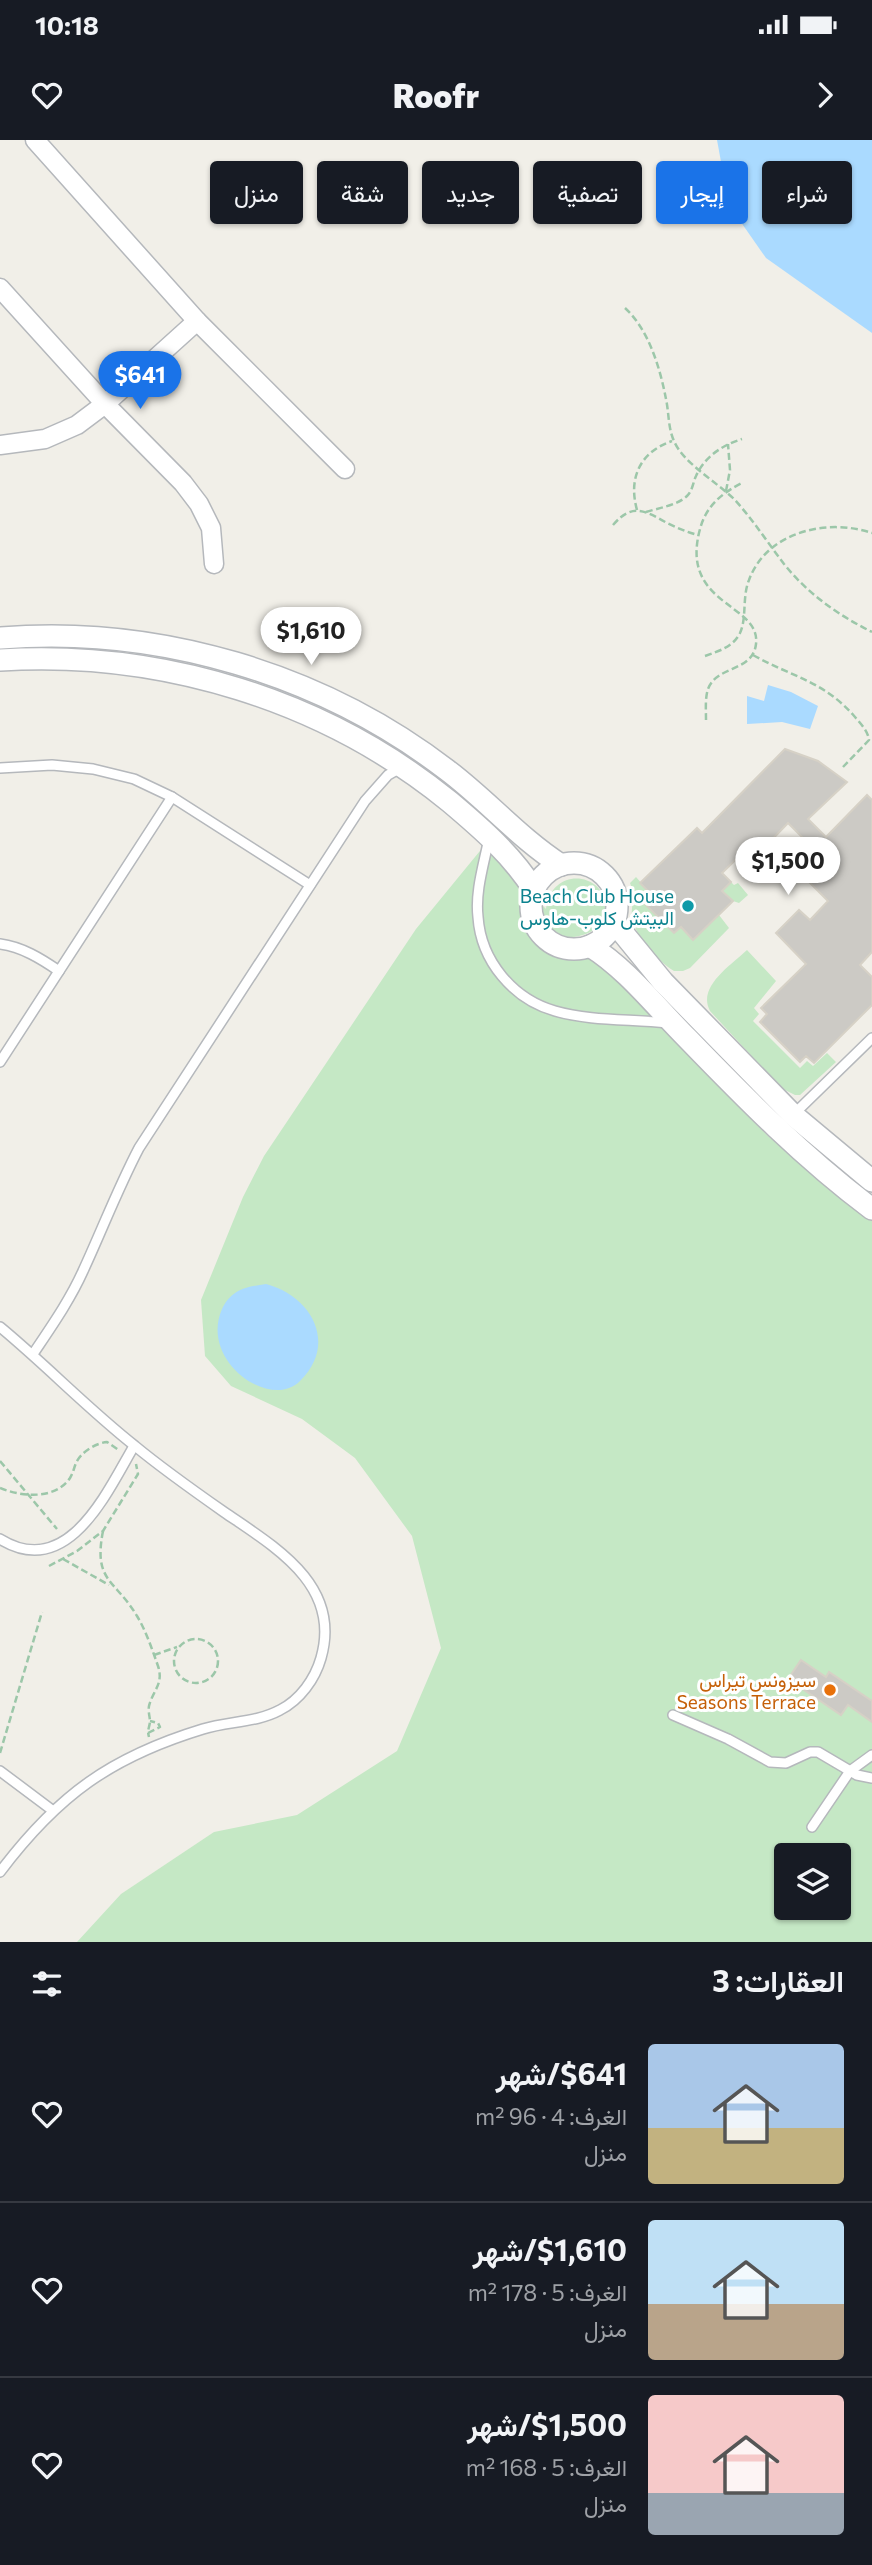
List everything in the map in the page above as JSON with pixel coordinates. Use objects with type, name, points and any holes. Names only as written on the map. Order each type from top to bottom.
[{"type":"street","points":[[35,140],[197,321],[345,469]]},
{"type":"street","points":[[0,288],[200,504],[211,528],[214,564]]},
{"type":"street","points":[[0,445],[45,439],[77,425],[105,404],[197,321]]},
{"type":"street","points":[[0,638],[78,637],[136,642],[205,655],[287,680],[332,699],[417,748],[477,794],[533,846],[561,865]]},
{"type":"street","points":[[0,660],[77,660],[133,665],[234,687],[321,720],[403,766],[490,836],[516,863],[534,890]]},
{"type":"street","points":[[582,863],[593,867],[609,880],[617,901],[614,922],[600,941],[590,946],[579,949],[557,946],[540,932],[532,912],[534,890],[540,879],[561,865],[582,863]]},
{"type":"street","points":[[614,922],[663,982],[793,1115],[872,1181]]},
{"type":"street","points":[[590,946],[613,963],[777,1131],[821,1170],[872,1209]]},
{"type":"lane","points":[[0,768],[52,765],[93,769],[134,779],[172,797],[310,885]]},
{"type":"lane","points":[[33,1354],[82,1273],[118,1188],[139,1148],[374,788],[403,766]]},
{"type":"lane","points":[[0,1062],[172,797]]},
{"type":"lane","points":[[490,836],[478,895],[477,917],[485,948],[501,976],[526,998],[555,1011],[672,1023]]},
{"type":"lane","points":[[0,944],[11,945],[36,955],[59,971]]},
{"type":"lane","points":[[793,1115],[872,1038]]},
{"type":"lane","points":[[0,1327],[134,1446],[273,1544],[299,1569],[315,1591],[324,1617],[325,1644],[318,1670],[303,1693],[281,1710],[256,1720],[211,1727],[126,1758],[87,1782],[52,1810],[33,1829],[0,1872]]},
{"type":"lane","points":[[0,1539],[18,1548],[31,1550],[56,1545],[74,1536],[91,1516],[134,1446]]},
{"type":"lane","points":[[673,1715],[728,1739],[770,1762],[786,1763],[810,1752],[818,1752],[864,1778],[872,1778]]},
{"type":"lane","points":[[812,1827],[850,1771],[872,1755]]},
{"type":"lane","points":[[0,1770],[52,1810]]},
{"type":"path","points":[[625,308],[645,335],[663,384],[673,440],[680,452],[726,491],[804,586],[825,605],[872,632]]},
{"type":"path","points":[[646,512],[687,496],[708,458],[728,444],[742,439]]},
{"type":"path","points":[[637,510],[633,485],[642,461],[661,445],[673,440]]},
{"type":"path","points":[[726,491],[730,471],[728,444]]},
{"type":"path","points":[[706,720],[707,691],[711,682],[741,666],[753,655],[756,647],[754,628],[742,614],[716,597],[708,587],[697,562],[698,535],[708,510],[726,491],[742,483]]},
{"type":"path","points":[[613,525],[627,513],[637,510],[698,535]]},
{"type":"path","points":[[705,656],[734,642],[743,624],[744,595],[750,577],[760,561],[773,549],[795,534],[820,526],[855,527],[872,533]]},
{"type":"path","points":[[753,655],[819,686],[858,720],[869,740],[843,767]]},
{"type":"path","points":[[0,1488],[28,1494],[47,1494],[72,1476],[80,1457],[103,1442],[111,1444],[136,1463],[138,1474],[103,1531],[49,1566]]},
{"type":"path","points":[[0,1461],[57,1529]]},
{"type":"path","points":[[103,1531],[100,1558],[111,1586]]},
{"type":"path","points":[[63,1559],[111,1586],[137,1615],[160,1675],[160,1683],[148,1709],[148,1733],[153,1746]]},
{"type":"path","points":[[0,1753],[42,1612]]},
{"type":"path","points":[[154,1655],[191,1639],[198,1639],[210,1644],[215,1650],[218,1663],[212,1676],[200,1683],[181,1678],[174,1666],[175,1652],[179,1646]]},
{"type":"path","points":[[148,1733],[160,1727],[158,1723],[150,1721]]},
{"type":"green space","points":[[484,846],[546,909],[551,893],[560,884],[571,879],[583,879],[593,884],[601,892],[605,903],[603,917],[591,932],[574,937],[768,1136],[872,1221],[872,1942],[77,1942],[121,1894],[214,1832],[297,1815],[397,1751],[441,1648],[412,1536],[355,1458],[302,1419],[231,1386],[205,1356],[201,1300],[243,1197],[264,1156],[416,929]]},
{"type":"green space","points":[[636,877],[651,894],[644,902],[674,933],[681,927],[693,940],[719,915],[729,928],[690,968],[674,971],[648,948],[634,925],[630,883]]},
{"type":"green space","points":[[731,882],[734,885],[738,883],[748,895],[739,903],[722,891]]},
{"type":"green space","points":[[747,950],[776,981],[754,1008],[759,1014],[753,1021],[800,1068],[807,1061],[813,1066],[827,1053],[836,1062],[800,1095],[781,1088],[710,1011],[707,1002],[712,985],[724,970]]},
{"type":"water","points":[[717,140],[872,140],[872,333],[766,258],[742,224],[748,224],[748,161],[721,161]]},
{"type":"water","points":[[768,685],[791,692],[818,706],[810,729],[782,722],[747,724],[747,696],[764,701]]},
{"type":"water","points":[[266,1284],[282,1290],[307,1310],[318,1337],[317,1352],[311,1367],[300,1381],[287,1389],[272,1390],[242,1376],[229,1363],[220,1346],[218,1328],[226,1302],[240,1290]]},
{"type":"building","name":"Beach Club House البيتش كلوب-هاوس","points":[[785,749],[818,761],[847,782],[808,819],[826,837],[867,795],[872,800],[872,952],[860,965],[872,977],[872,1005],[814,1063],[806,1056],[800,1062],[760,1022],[767,1014],[761,1008],[806,964],[776,933],[799,910],[810,920],[828,901],[805,878],[823,858],[788,823],[761,851],[753,843],[722,873],[731,882],[722,891],[733,901],[693,940],[681,927],[674,933],[643,902],[651,894],[640,883],[697,828],[702,833]]},
{"type":"building","name":"سيزونس تيراس Seasons Terrace","points":[[801,1660],[826,1677],[829,1672],[872,1701],[872,1722],[848,1705],[841,1715],[788,1679]]},
{"type":"place","name":"Beach Club House البيتش كلوب-هاوس","points":[[688,906]]},
{"type":"place","name":"سيزونس تيراس Seasons Terrace","points":[[830,1690]]}]
